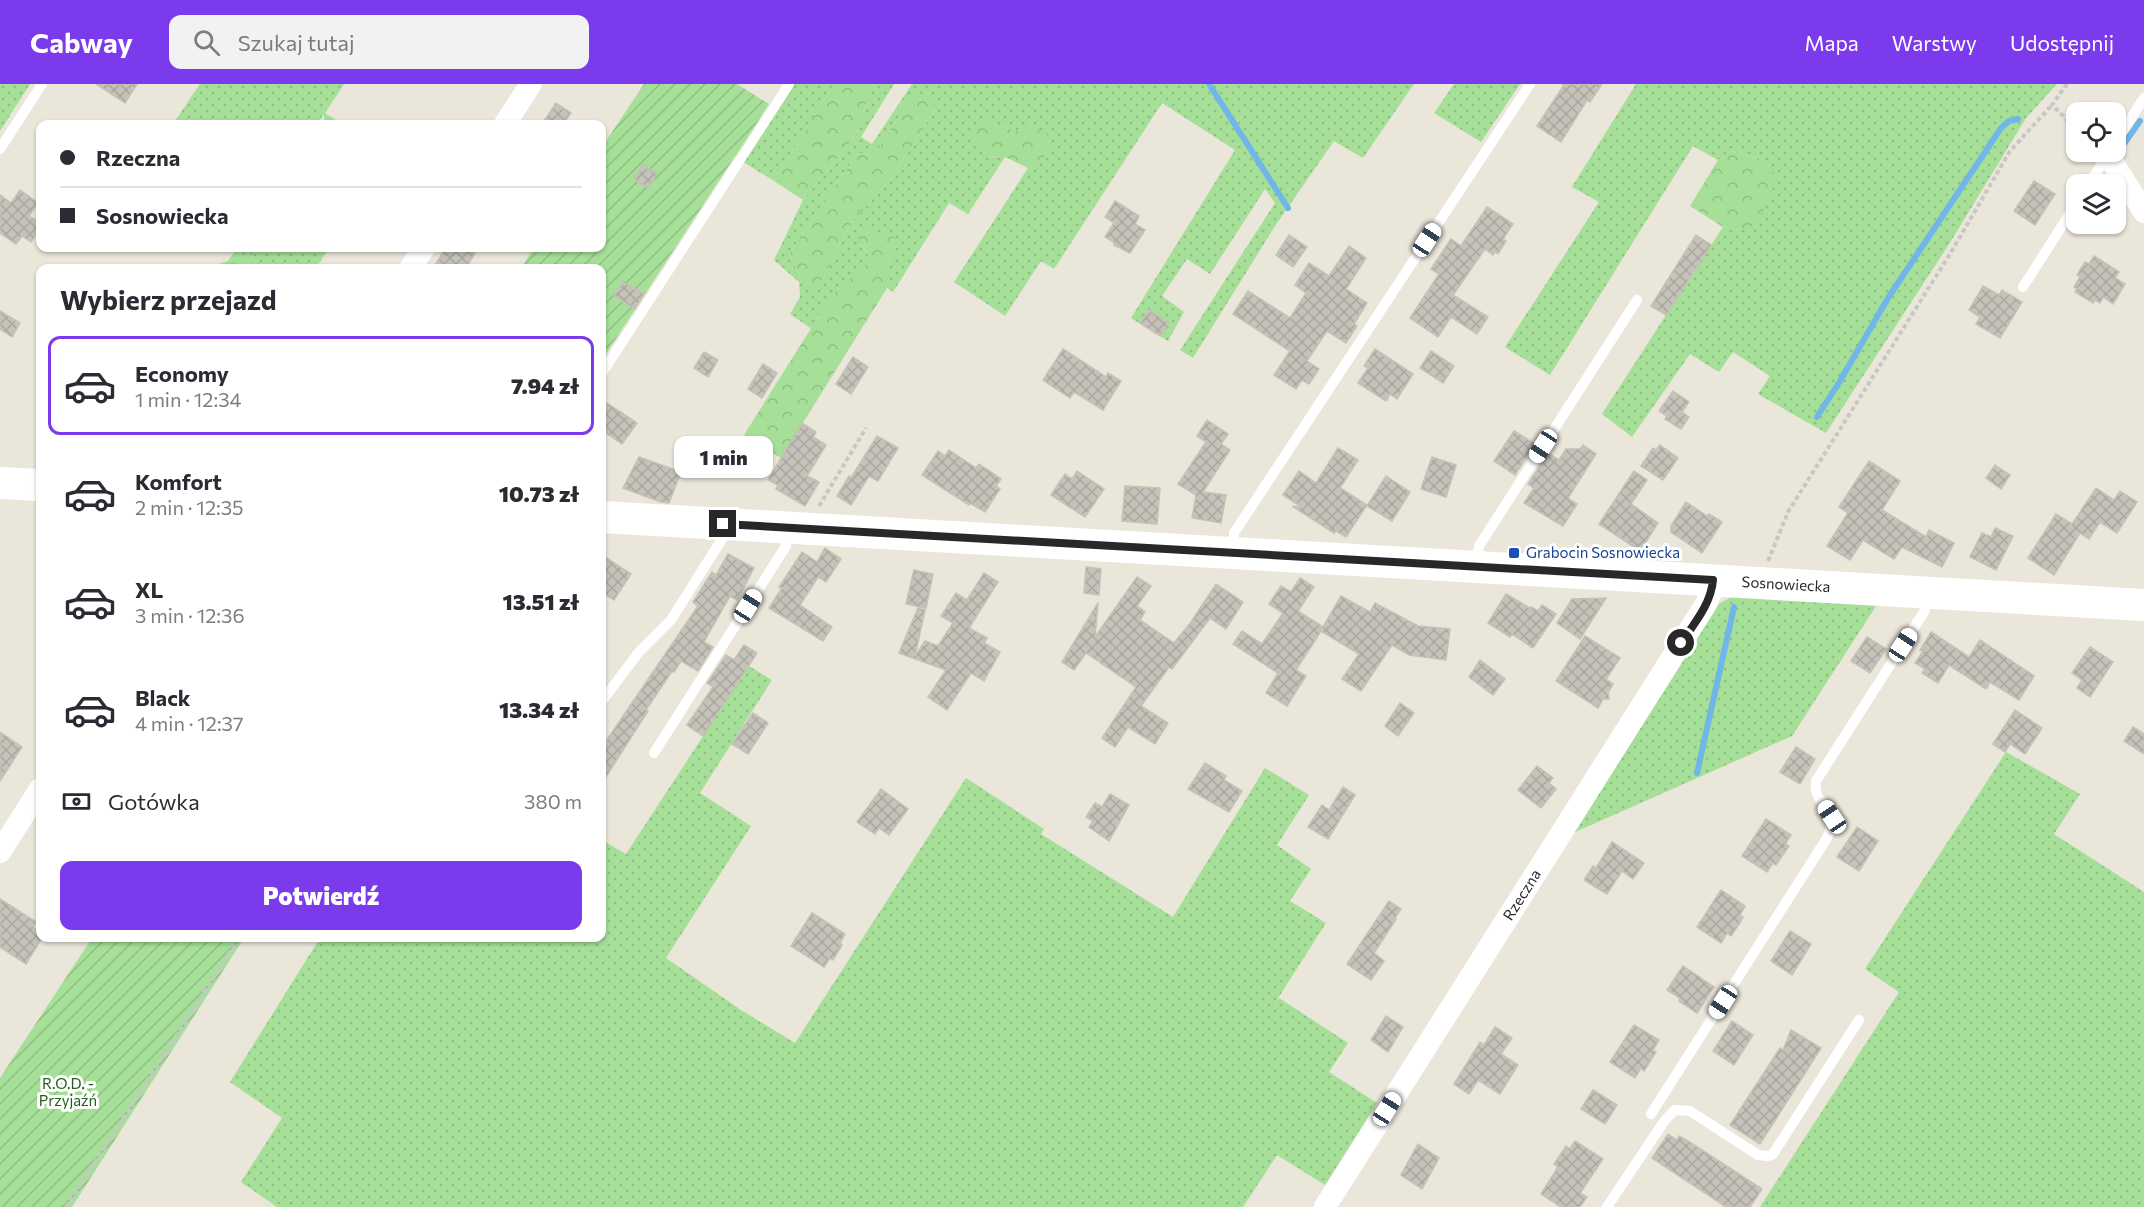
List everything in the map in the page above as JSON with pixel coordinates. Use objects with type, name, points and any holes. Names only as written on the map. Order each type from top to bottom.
[{"type":"street","points":[[508,120],[531,84]]},
{"type":"street","points":[[2117,162],[2144,212]]},
{"type":"street","points":[[0,483],[36,486]]},
{"type":"street","name":"Sosnowiecka","points":[[606,517],[2144,605]]},
{"type":"street","name":"Rzeczna","points":[[1325,1207],[1706,604],[1712,590],[1713,580]]},
{"type":"street","points":[[0,852],[36,795]]},
{"type":"lane","points":[[0,149],[42,84]]},
{"type":"lane","points":[[606,367],[789,84]]},
{"type":"lane","points":[[1234,553],[1234,532],[1530,84]]},
{"type":"lane","points":[[2126,126],[2144,98]]},
{"type":"lane","points":[[2023,287],[2066,220]]},
{"type":"lane","points":[[1476,568],[1479,546],[1637,300]]},
{"type":"lane","points":[[606,696],[639,652],[671,620],[722,538],[723,524]]},
{"type":"lane","points":[[654,753],[786,546],[801,529]]},
{"type":"lane","points":[[1651,1114],[1827,838],[1832,827],[1832,817],[1818,796],[1816,781],[1924,612],[1929,592]]},
{"type":"lane","points":[[1607,1207],[1665,1120],[1675,1110],[1690,1111],[1758,1155],[1773,1154],[1859,1020]]},
{"type":"path","points":[[1760,583],[1788,512],[1800,492],[1950,254],[2010,151],[2052,105],[2067,84]]},
{"type":"path","points":[[2052,105],[2066,119]]},
{"type":"path","points":[[801,529],[817,509],[866,429]]},
{"type":"path","points":[[66,1207],[236,942]]},
{"type":"green space","points":[[0,84],[30,84],[0,131]]},
{"type":"green space","points":[[200,84],[344,84],[325,113],[336,120],[324,120],[324,114],[320,120],[176,120]]},
{"type":"green space","points":[[644,84],[737,84],[769,104],[606,354],[606,264],[524,264],[531,252],[606,252],[606,141]]},
{"type":"green space","points":[[783,84],[834,84],[774,181],[735,157]]},
{"type":"green space","points":[[834,84],[873,84],[855,136],[803,200],[774,181]]},
{"type":"green space","points":[[873,84],[894,84],[861,137],[872,144],[912,84],[1414,84],[1363,158],[1334,141],[1275,226],[1193,358],[1180,350],[1275,203],[1265,189],[1210,274],[1187,259],[1162,296],[1184,312],[1168,341],[1131,318],[1235,150],[1162,103],[1054,269],[1041,261],[1005,316],[954,282],[1028,168],[1032,170],[1032,127],[1016,131],[983,121],[987,156],[1005,157],[968,214],[949,203],[893,292],[887,288],[887,267],[897,246],[860,244],[868,254],[866,265],[819,315],[812,329],[790,314],[800,297],[799,282],[774,260],[803,200],[855,136]],"holes":[[[905,107],[934,111],[894,175],[849,226],[821,283],[802,281],[789,254],[858,153],[870,154],[879,148]]]},
{"type":"green space","points":[[1454,84],[1520,84],[1481,142],[1434,113]]},
{"type":"green space","points":[[1636,84],[2057,84],[2026,118],[1951,241],[1826,433],[1758,394],[1770,376],[1733,352],[1719,372],[1690,354],[1632,437],[1602,414],[1723,227],[1749,231],[1765,160],[1731,151],[1718,160],[1693,146],[1550,375],[1505,347],[1599,202],[1572,187]]},
{"type":"green space","points":[[919,93],[933,98],[934,111],[894,175],[849,226],[821,283],[809,290],[789,254],[858,153],[870,154],[879,148],[905,107]]},
{"type":"green space","points":[[983,121],[1016,131],[1032,127],[1046,131],[1049,143],[1046,153],[1032,170],[1005,157],[987,156],[976,148],[970,130]]},
{"type":"green space","points":[[1730,151],[1765,160],[1776,176],[1766,205],[1748,231],[1723,227],[1690,206],[1718,160]]},
{"type":"green space","points":[[867,230],[894,237],[897,246],[887,267],[887,288],[781,458],[744,435],[827,303],[836,291],[866,265],[868,254],[860,243],[857,233]]},
{"type":"green space","points":[[234,252],[255,252],[248,264],[219,264],[228,261]]},
{"type":"green space","points":[[255,252],[326,252],[319,264],[248,264]]},
{"type":"green space","points":[[1733,596],[1878,603],[1792,736],[1566,836],[1715,609]]},
{"type":"green space","points":[[749,666],[772,680],[700,793],[751,826],[666,958],[741,1010],[795,1043],[966,778],[1044,829],[1041,834],[1173,917],[1265,768],[1309,795],[1277,845],[1311,869],[1290,901],[1326,923],[1273,1006],[1279,998],[1348,1043],[1329,1072],[1377,1103],[1325,1185],[1277,1155],[1243,1207],[277,1207],[241,1182],[282,1118],[230,1082],[318,942],[606,942],[606,842],[626,854]]},
{"type":"green space","points":[[2006,752],[2080,794],[2054,834],[2144,892],[2144,1207],[1760,1207],[1899,992],[1865,969]]},
{"type":"green space","name":"R.O.D. - Przyjaźń","points":[[89,942],[241,942],[72,1207],[0,1207],[0,1078]]},
{"type":"building","points":[[96,84],[137,84],[125,103]]},
{"type":"building","points":[[1562,84],[1602,84],[1590,102],[1587,100],[1561,142],[1537,126],[1564,85]]},
{"type":"building","points":[[556,103],[571,113],[566,120],[545,120]]},
{"type":"building","points":[[643,165],[657,174],[648,188],[634,179]]},
{"type":"building","points":[[2034,181],[2055,194],[2035,225],[2014,211]]},
{"type":"building","points":[[20,190],[36,202],[36,206],[29,216],[36,220],[36,234],[31,242],[22,236],[16,244],[0,233],[0,195],[11,203]]},
{"type":"building","points":[[1115,201],[1139,216],[1135,224],[1145,230],[1130,253],[1114,245],[1114,242],[1105,237],[1114,223],[1105,217]]},
{"type":"building","points":[[1487,207],[1513,224],[1503,239],[1506,241],[1498,254],[1495,252],[1493,255],[1485,249],[1453,295],[1488,317],[1477,334],[1451,317],[1438,337],[1410,318],[1439,274],[1431,269],[1451,239],[1461,246]]},
{"type":"building","points":[[1289,235],[1307,247],[1293,267],[1276,255]]},
{"type":"building","points":[[1696,235],[1711,245],[1666,315],[1651,306]]},
{"type":"building","points":[[1349,246],[1366,258],[1346,289],[1367,303],[1354,324],[1357,326],[1346,343],[1327,331],[1307,361],[1319,369],[1309,384],[1302,380],[1296,389],[1274,375],[1290,351],[1233,314],[1248,291],[1290,318],[1306,293],[1295,285],[1309,263],[1329,276]]},
{"type":"building","points":[[443,252],[475,253],[468,264],[436,264]]},
{"type":"building","points":[[2094,256],[2119,272],[2115,278],[2125,284],[2113,304],[2103,297],[2100,303],[2095,300],[2093,303],[2075,292],[2077,289],[2074,287],[2080,277],[2077,275],[2085,262],[2089,264]]},
{"type":"building","points":[[623,282],[644,294],[635,309],[614,296]]},
{"type":"building","points":[[1983,286],[1999,295],[2002,290],[2022,302],[2000,338],[1976,324],[1980,317],[1969,310]]},
{"type":"building","points":[[1149,310],[1169,323],[1160,336],[1140,323]]},
{"type":"building","points":[[0,311],[20,323],[12,337],[0,329]]},
{"type":"building","points":[[1063,349],[1106,377],[1108,373],[1121,381],[1103,410],[1074,392],[1070,398],[1043,380]]},
{"type":"building","points":[[1375,349],[1413,374],[1397,399],[1390,394],[1386,401],[1358,383],[1368,368],[1364,366]]},
{"type":"building","points":[[1431,351],[1454,366],[1443,383],[1420,368]]},
{"type":"building","points":[[704,352],[718,360],[708,377],[694,368]]},
{"type":"building","points":[[853,357],[868,367],[851,394],[836,384]]},
{"type":"building","points":[[763,364],[777,373],[762,398],[748,389]]},
{"type":"building","points":[[1673,391],[1689,402],[1682,412],[1689,417],[1681,429],[1665,419],[1667,416],[1659,411]]},
{"type":"building","points":[[607,403],[637,423],[622,444],[606,433]]},
{"type":"building","points":[[1207,420],[1228,434],[1221,444],[1230,450],[1203,492],[1226,495],[1221,523],[1192,518],[1196,495],[1178,484],[1206,442],[1197,436]]},
{"type":"building","points":[[802,423],[816,432],[813,437],[826,445],[807,476],[819,482],[805,506],[776,489],[778,485],[768,480]]},
{"type":"building","points":[[1514,431],[1535,444],[1515,475],[1494,461]]},
{"type":"building","points":[[877,436],[898,448],[878,481],[869,476],[851,505],[837,496]]},
{"type":"building","points":[[1583,445],[1596,454],[1568,498],[1577,504],[1563,526],[1524,503],[1534,488],[1528,484],[1548,453],[1559,460],[1566,449],[1580,449]]},
{"type":"building","points":[[1660,445],[1678,458],[1663,480],[1641,466],[1653,448],[1656,450]]},
{"type":"building","points":[[1338,448],[1358,460],[1340,488],[1367,505],[1346,537],[1336,531],[1334,533],[1292,506],[1303,508],[1283,495],[1299,471],[1316,483]]},
{"type":"building","points":[[949,450],[976,468],[979,464],[1001,479],[996,486],[1000,489],[985,512],[970,503],[969,505],[922,475],[938,451],[945,456]]},
{"type":"building","points":[[639,457],[681,472],[669,503],[623,488]]},
{"type":"building","points":[[1432,457],[1456,465],[1446,497],[1421,489]]},
{"type":"building","points":[[1869,461],[1900,481],[1882,510],[1926,537],[1929,530],[1954,543],[1942,567],[1902,547],[1894,559],[1863,540],[1850,560],[1827,546],[1848,513],[1839,507]]},
{"type":"building","points":[[1995,465],[2010,475],[2001,489],[1986,478]]},
{"type":"building","points":[[1077,471],[1104,489],[1085,517],[1051,495],[1065,474],[1072,479]]},
{"type":"building","points":[[1634,471],[1647,480],[1631,504],[1658,523],[1640,551],[1599,524]]},
{"type":"building","points":[[1386,476],[1410,492],[1392,521],[1367,506]]},
{"type":"building","points":[[1125,486],[1160,488],[1157,524],[1122,521]]},
{"type":"building","points":[[2096,488],[2114,500],[2120,491],[2137,502],[2117,533],[2100,522],[2089,539],[2080,533],[2054,575],[2028,558],[2056,514],[2072,524]]},
{"type":"building","points":[[1686,502],[1707,516],[1709,514],[1722,522],[1702,553],[1671,532],[1671,526]]},
{"type":"building","points":[[1995,528],[2013,536],[1996,570],[1970,557],[1982,533],[1991,537]]},
{"type":"building","points":[[825,548],[841,559],[826,582],[818,577],[800,605],[832,627],[823,641],[769,608],[782,588],[779,587],[802,552],[817,562]]},
{"type":"building","points":[[728,554],[754,568],[737,600],[730,596],[704,642],[713,647],[698,671],[681,661],[674,672],[672,671],[606,777],[606,741],[698,606],[693,602],[712,572],[716,575]]},
{"type":"building","points":[[606,558],[631,574],[614,600],[606,595]]},
{"type":"building","points":[[1086,567],[1101,569],[1099,595],[1084,593]]},
{"type":"building","points":[[914,570],[933,574],[926,608],[906,604]]},
{"type":"building","points":[[984,573],[998,582],[969,628],[987,638],[984,643],[1000,652],[984,681],[971,673],[947,710],[928,697],[946,670],[899,653],[918,608],[925,610],[915,656],[925,641],[938,646],[953,623],[941,616],[956,593],[967,600]]},
{"type":"building","points":[[1137,577],[1151,586],[1137,606],[1145,612],[1140,620],[1174,643],[1216,584],[1243,602],[1226,629],[1210,618],[1172,669],[1169,667],[1141,706],[1168,723],[1155,744],[1128,727],[1115,747],[1102,738],[1136,687],[1086,653],[1074,670],[1062,662],[1098,603],[1095,637]]},
{"type":"building","points":[[1300,578],[1314,587],[1298,611],[1323,627],[1341,596],[1370,612],[1375,603],[1418,626],[1450,629],[1446,660],[1409,655],[1392,645],[1361,691],[1342,679],[1359,654],[1321,631],[1296,670],[1306,676],[1287,706],[1266,693],[1278,673],[1233,644],[1242,631],[1262,644],[1283,613],[1269,604],[1281,586],[1291,592]]},
{"type":"building","points":[[1506,594],[1530,608],[1538,611],[1542,605],[1556,614],[1533,648],[1512,634],[1510,637],[1488,623]]},
{"type":"building","points":[[1606,598],[1580,639],[1557,623],[1572,599]]},
{"type":"building","points":[[1931,632],[1969,657],[1980,640],[2034,676],[2019,700],[1990,682],[1986,689],[1949,665],[1938,683],[1922,673],[1925,669],[1915,663]]},
{"type":"building","points":[[1585,636],[1620,658],[1606,679],[1613,684],[1608,693],[1609,699],[1603,699],[1598,708],[1556,681]]},
{"type":"building","points":[[1867,637],[1886,649],[1870,673],[1851,661]]},
{"type":"building","points":[[744,645],[757,653],[703,736],[687,725],[713,687],[707,683],[726,655],[734,660]]},
{"type":"building","points":[[2090,647],[2113,662],[2090,697],[2077,688],[2082,680],[2072,673]]},
{"type":"building","points":[[1480,660],[1505,679],[1493,695],[1469,677]]},
{"type":"building","points":[[1400,703],[1414,713],[1398,736],[1385,726]]},
{"type":"building","points":[[2015,710],[2042,728],[2025,754],[2010,744],[2005,752],[1993,744]]},
{"type":"building","points":[[753,713],[768,723],[748,754],[732,744]]},
{"type":"building","points":[[2133,727],[2144,734],[2144,754],[2124,741]]},
{"type":"building","points":[[0,732],[22,747],[0,781]]},
{"type":"building","points":[[1796,747],[1815,759],[1800,784],[1780,772]]},
{"type":"building","points":[[1205,763],[1226,776],[1224,780],[1242,791],[1229,812],[1188,789]]},
{"type":"building","points":[[1537,766],[1553,778],[1549,783],[1556,789],[1541,808],[1518,790]]},
{"type":"building","points":[[1343,787],[1355,795],[1328,839],[1308,827],[1322,805],[1329,810]]},
{"type":"building","points":[[881,789],[908,809],[889,835],[879,828],[875,834],[857,822]]},
{"type":"building","points":[[1110,794],[1129,805],[1109,841],[1089,827],[1093,821],[1086,817],[1095,803],[1102,807]]},
{"type":"building","points":[[1766,819],[1791,835],[1785,844],[1789,846],[1776,865],[1773,863],[1767,872],[1742,856]]},
{"type":"building","points":[[1857,827],[1878,841],[1859,871],[1837,857]]},
{"type":"building","points":[[1612,842],[1644,863],[1633,879],[1622,871],[1607,894],[1584,880],[1593,866],[1596,868]]},
{"type":"building","points":[[1721,890],[1745,906],[1740,915],[1743,917],[1739,924],[1731,936],[1727,933],[1721,943],[1697,927]]},
{"type":"building","points":[[0,899],[36,922],[33,927],[36,929],[36,942],[40,942],[26,964],[0,947]]},
{"type":"building","points":[[1389,901],[1401,909],[1374,953],[1384,961],[1371,980],[1347,964]]},
{"type":"building","points":[[812,913],[845,934],[840,943],[842,945],[833,960],[830,958],[824,967],[791,946]]},
{"type":"building","points":[[1790,931],[1811,944],[1792,975],[1771,961]]},
{"type":"building","points":[[1683,966],[1714,987],[1697,1013],[1667,990]]},
{"type":"building","points":[[1386,1016],[1403,1027],[1388,1052],[1371,1040]]},
{"type":"building","points":[[1732,1021],[1753,1035],[1734,1065],[1713,1051]]},
{"type":"building","points":[[1634,1025],[1659,1040],[1653,1050],[1656,1052],[1644,1071],[1641,1068],[1635,1078],[1610,1062]]},
{"type":"building","points":[[1495,1027],[1512,1038],[1501,1054],[1518,1065],[1500,1094],[1478,1080],[1469,1094],[1454,1084],[1480,1042],[1484,1045]]},
{"type":"building","points":[[1791,1030],[1821,1048],[1760,1144],[1730,1125],[1780,1048],[1783,1050]]},
{"type":"building","points":[[1593,1090],[1617,1105],[1605,1124],[1581,1109]]},
{"type":"building","points":[[1668,1134],[1677,1140],[1679,1136],[1688,1141],[1762,1189],[1750,1207],[1726,1207],[1652,1158]]},
{"type":"building","points":[[1575,1141],[1603,1159],[1580,1193],[1587,1197],[1580,1207],[1561,1207],[1541,1194],[1558,1167],[1554,1164],[1566,1146],[1570,1149]]},
{"type":"building","points":[[1418,1144],[1439,1158],[1422,1189],[1401,1175]]},
{"type":"waterway","points":[[1209,84],[1288,208]]},
{"type":"waterway","points":[[1817,417],[1888,298],[2001,128],[2009,121],[2018,119]]},
{"type":"waterway","points":[[2126,141],[2140,121]]},
{"type":"waterway","points":[[1697,773],[1734,607]]},
{"type":"place","name":"Grabocin Sosnowiecka","points":[[1514,553]]},
{"type":"route","points":[[723,524],[1713,580],[1712,590],[1706,604],[1681,643]]}]
